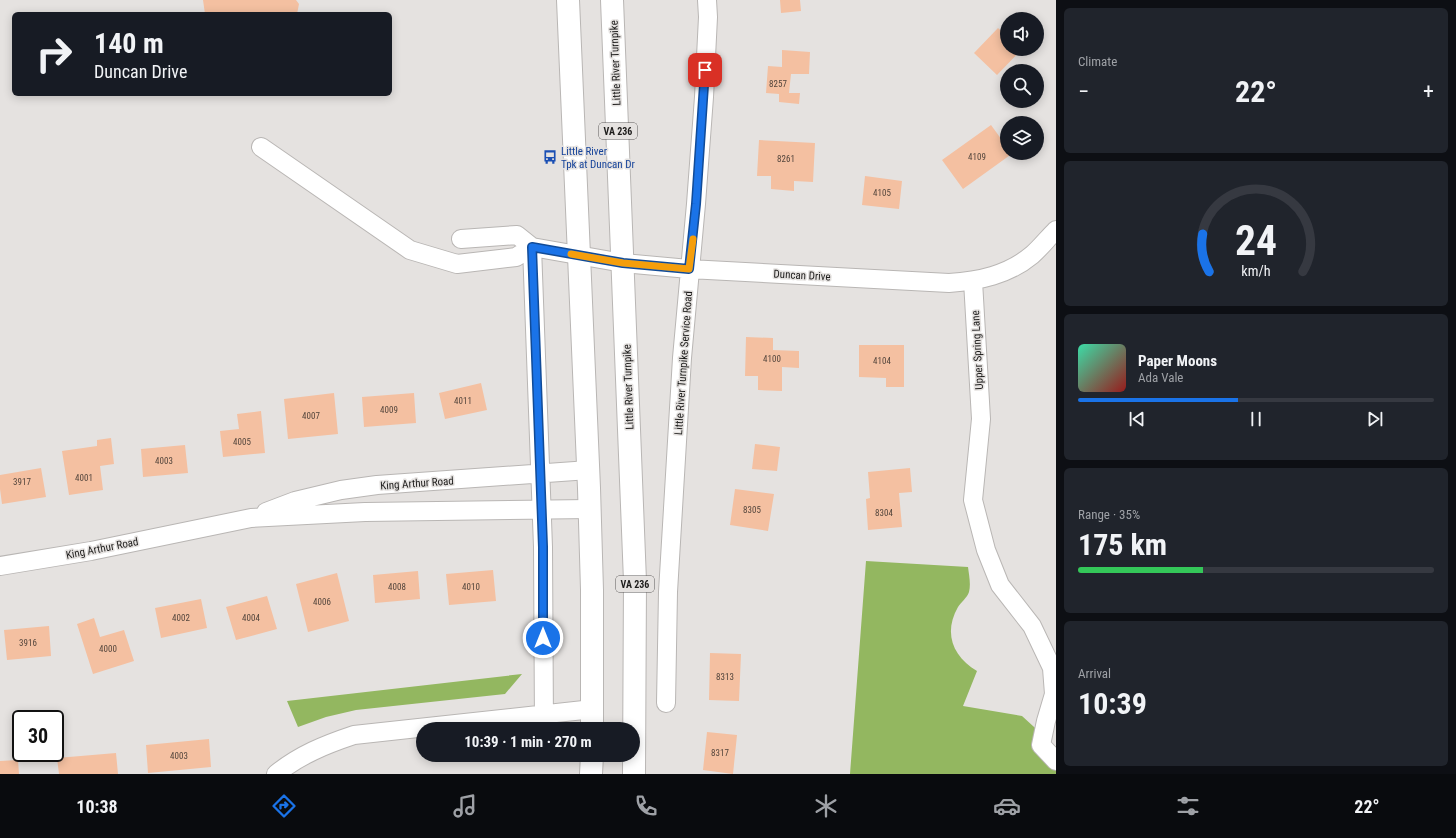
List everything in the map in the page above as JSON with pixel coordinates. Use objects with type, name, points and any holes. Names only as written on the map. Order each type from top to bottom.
[{"type":"main road","points":[[568,0],[589,470],[592,590],[592,719]]},
{"type":"main road","name":"Little River Turnpike","points":[[612,0],[635,581],[634,774]]},
{"type":"main road","points":[[591,774],[592,762]]},
{"type":"street","name":"Little River Turnpike Service Road","points":[[666,703],[668,592],[682,358],[704,105],[708,17],[707,0]]},
{"type":"street","points":[[261,147],[410,250],[457,264],[516,257],[532,247]]},
{"type":"street","name":"Duncan Drive","points":[[532,247],[623,263],[689,269],[949,284],[995,276],[1012,268],[1032,255],[1056,230]]},
{"type":"street","points":[[461,239],[517,235],[532,247],[542,509],[544,721]]},
{"type":"street","name":"Upper Spring Lane","points":[[973,281],[981,419],[973,500],[986,550],[1000,585],[1032,626],[1052,668],[1054,694],[1041,745],[1056,761]]},
{"type":"street","name":"King Arthur Road","points":[[251,518],[295,501],[341,490],[377,485],[589,470]]},
{"type":"street","name":"King Arthur Road","points":[[0,566],[91,551],[251,518],[365,512],[590,509]]},
{"type":"street","points":[[276,774],[298,758],[326,744],[354,735],[544,721],[592,719]]},
{"type":"green space","points":[[866,561],[968,567],[970,589],[967,596],[958,607],[951,626],[951,635],[956,651],[962,659],[977,671],[963,706],[1022,716],[1056,747],[1056,774],[850,774]]},
{"type":"green space","points":[[522,674],[505,694],[356,710],[326,717],[298,727],[287,701]]},
{"type":"building","points":[[203,0],[296,0],[299,4],[297,12],[205,12]]},
{"type":"building","points":[[780,0],[800,0],[801,11],[781,13]]},
{"type":"building","points":[[998,28],[1000,30],[1000,56],[1015,56],[1008,64],[1000,64],[1000,72],[997,75],[974,53]]},
{"type":"building","points":[[782,50],[810,52],[809,74],[791,74],[789,93],[800,93],[799,104],[779,102],[779,94],[766,93],[768,66],[782,67]]},
{"type":"building","points":[[991,125],[1000,137],[1000,160],[1003,160],[963,189],[942,160]]},
{"type":"building","points":[[759,140],[815,143],[813,182],[794,181],[794,191],[771,189],[771,176],[757,176]]},
{"type":"building","points":[[865,176],[902,181],[899,209],[862,205]]},
{"type":"building","points":[[746,337],[773,338],[773,350],[799,351],[799,368],[782,367],[782,391],[758,390],[758,376],[745,376]]},
{"type":"building","points":[[859,345],[904,345],[904,387],[886,387],[886,378],[859,377]]},
{"type":"building","points":[[481,383],[487,410],[445,419],[439,393]]},
{"type":"building","points":[[334,393],[338,434],[288,439],[284,399]]},
{"type":"building","points":[[414,393],[416,423],[364,427],[362,397]]},
{"type":"building","points":[[261,411],[265,453],[223,457],[220,431],[239,429],[237,414]]},
{"type":"building","points":[[111,438],[114,464],[100,466],[103,490],[69,495],[62,451],[97,446],[97,440]]},
{"type":"building","points":[[755,444],[780,447],[777,471],[752,469]]},
{"type":"building","points":[[185,445],[188,473],[143,477],[141,449]]},
{"type":"building","points":[[41,468],[46,497],[2,504],[0,475]]},
{"type":"building","points":[[910,468],[912,492],[899,493],[902,527],[868,530],[866,499],[870,498],[868,472]]},
{"type":"building","points":[[735,489],[774,494],[768,531],[730,525]]},
{"type":"building","points":[[493,570],[496,601],[449,605],[446,574]]},
{"type":"building","points":[[418,571],[420,599],[375,603],[373,575]]},
{"type":"building","points":[[337,573],[349,621],[308,632],[296,584]]},
{"type":"building","points":[[267,596],[277,629],[236,640],[226,607]]},
{"type":"building","points":[[201,599],[207,628],[161,638],[155,608]]},
{"type":"building","points":[[94,618],[100,637],[124,630],[134,661],[93,674],[77,624]]},
{"type":"building","points":[[49,626],[51,656],[7,660],[4,630]]},
{"type":"building","points":[[710,653],[741,654],[739,701],[709,700]]},
{"type":"building","points":[[707,732],[737,735],[733,774],[703,770]]},
{"type":"building","points":[[209,739],[211,767],[148,773],[146,745]]},
{"type":"building","points":[[116,753],[118,774],[59,774],[58,762],[64,762],[64,757]]},
{"type":"building","points":[[12,760],[12,762],[18,762],[19,774],[0,774],[0,761]]},
{"type":"slow traffic","points":[[571,254],[623,263],[689,269],[693,239]]},
{"type":"place","name":"Little River Tpk at Duncan Dr","points":[[550,157]]},
{"type":"route","points":[[543,638],[543,547],[532,247],[623,263],[689,269],[696,204],[705,70]]}]
